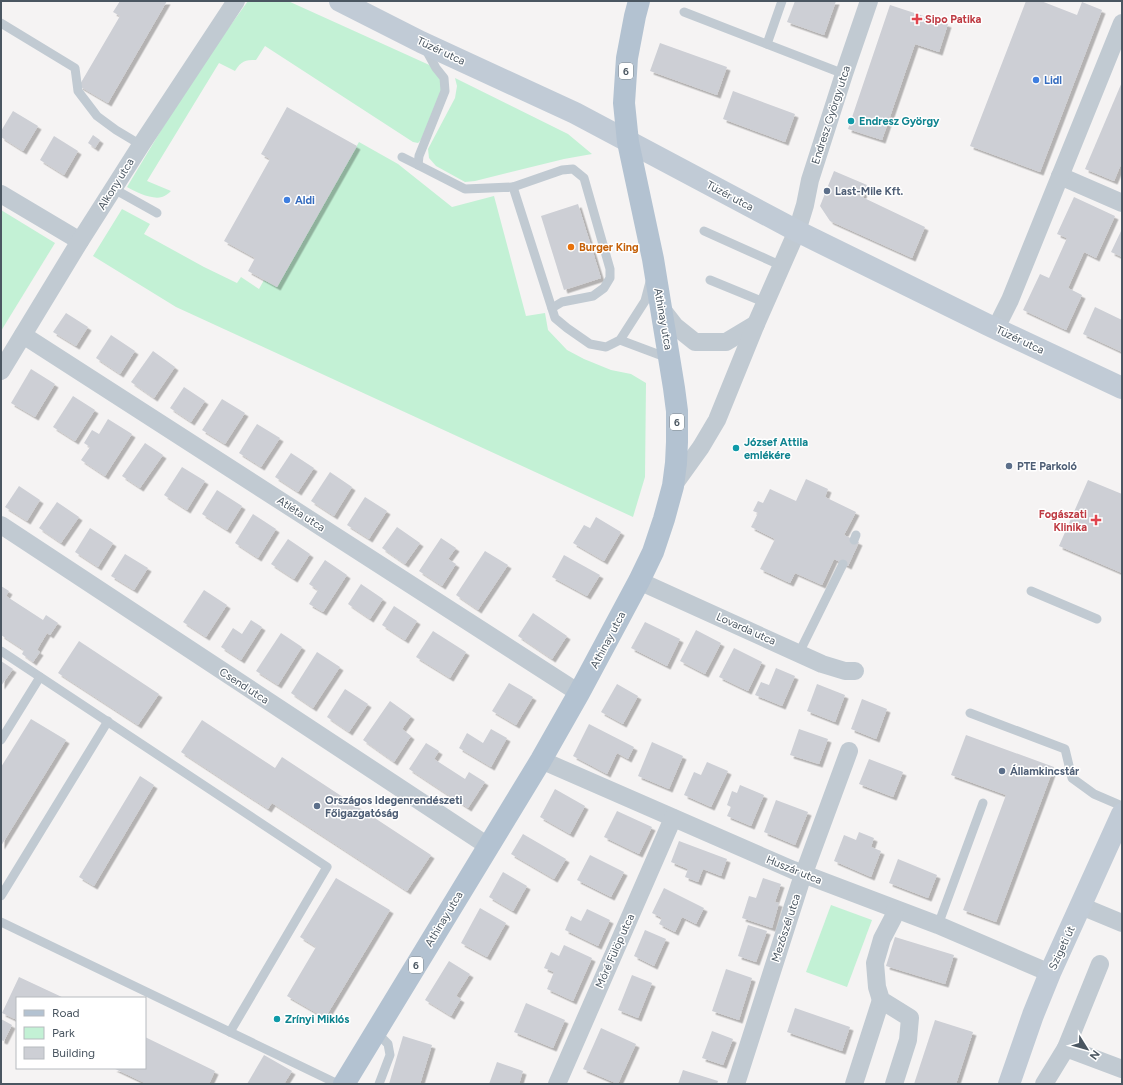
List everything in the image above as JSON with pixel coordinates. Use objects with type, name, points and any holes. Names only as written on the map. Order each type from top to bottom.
[{"type":"main road","name":"6","points":[[628,142],[624,103],[627,58],[639,1]]},
{"type":"main road","name":"Athinay utca","points":[[344,1084],[541,760],[579,694],[639,581],[653,552],[664,519],[673,486],[678,442],[677,411],[653,259],[628,142]]},
{"type":"street","name":"Alkony utca","points":[[1,371],[80,241],[236,1]]},
{"type":"street","name":"Tüzér utca","points":[[340,1],[421,42],[575,113],[797,231],[1122,388]]},
{"type":"street","name":"Endresz György utca","points":[[673,486],[701,447],[717,420],[756,324],[797,231],[805,205],[810,180],[869,1]]},
{"type":"street","points":[[996,328],[1010,300],[1060,176],[1117,50],[1122,23]]},
{"type":"street","points":[[1060,176],[1122,203]]},
{"type":"street","points":[[1,194],[80,241]]},
{"type":"street","points":[[661,308],[674,326],[695,342],[726,342],[756,324]]},
{"type":"street","name":"Atléta utca","points":[[23,335],[579,694]]},
{"type":"street","name":"Csend utca","points":[[1,525],[488,846]]},
{"type":"street","name":"Lovarda utca","points":[[639,581],[822,664],[845,671],[855,671]]},
{"type":"street","name":"Mezőszél utca","points":[[736,1084],[804,874],[849,751]]},
{"type":"street","name":"Huszár utca","points":[[541,760],[793,870],[895,910],[938,925],[1050,973]]},
{"type":"street","name":"Szigeti út","points":[[1009,1084],[1033,1015],[1050,973],[1122,814]]},
{"type":"street","name":"Móré Fülöp utca","points":[[557,1084],[673,818]]},
{"type":"street","points":[[1081,906],[1122,922]]},
{"type":"street","points":[[854,1084],[881,1000],[877,987],[875,963],[882,939],[893,918],[895,910]]},
{"type":"street","points":[[1044,1084],[1066,1048],[1100,964]]},
{"type":"street","points":[[881,1000],[910,1018],[908,1040],[894,1084]]},
{"type":"street","points":[[1066,1048],[1122,1069]]},
{"type":"lane","points":[[767,44],[782,1]]},
{"type":"lane","points":[[684,12],[844,74]]},
{"type":"lane","points":[[1,23],[75,68],[78,91],[97,116],[116,130],[141,145]]},
{"type":"lane","points":[[418,165],[418,156],[445,91],[444,78],[436,68],[421,42]]},
{"type":"lane","points":[[402,157],[465,189],[513,187],[562,170],[572,170],[584,178],[610,268],[610,278],[604,288],[593,296],[562,302],[552,308]]},
{"type":"lane","points":[[513,187],[555,318],[590,344],[606,347],[620,340],[645,301],[649,287],[653,259]]},
{"type":"lane","points":[[114,189],[157,213]]},
{"type":"lane","points":[[704,231],[782,266]]},
{"type":"lane","points":[[710,280],[766,304]]},
{"type":"lane","points":[[620,340],[670,359]]},
{"type":"lane","points":[[799,653],[843,564]]},
{"type":"lane","points":[[1031,591],[1097,619]]},
{"type":"lane","points":[[1,651],[327,867],[230,1032]]},
{"type":"lane","points":[[1,740],[40,677]]},
{"type":"lane","points":[[970,712],[1065,749],[1072,778],[1094,794],[1122,806]]},
{"type":"lane","points":[[1,896],[108,721]]},
{"type":"lane","points":[[938,925],[983,803]]},
{"type":"lane","points":[[1,922],[338,1084]]},
{"type":"lane","points":[[376,1032],[388,1044],[390,1055],[379,1084]]},
{"type":"green space","points":[[248,1],[288,1],[436,68],[445,91],[423,138],[418,143],[413,142],[265,46],[256,60],[244,62],[239,65],[235,71],[219,63],[147,181],[171,191],[158,198],[139,193],[127,187],[193,77]]},
{"type":"green space","points":[[455,78],[568,134],[592,154],[465,182],[436,166],[429,158],[428,149],[455,98],[457,86]]},
{"type":"green space","points":[[359,142],[398,164],[452,207],[494,196],[526,316],[545,313],[548,330],[567,350],[611,370],[631,374],[646,383],[645,477],[633,517],[176,307],[93,256],[122,209],[150,224],[144,234],[204,267],[237,283],[241,277],[259,289],[264,280],[277,287]]},
{"type":"green space","points":[[1,210],[55,243],[1,331]]},
{"type":"green space","points":[[831,905],[872,920],[847,987],[806,972]]},
{"type":"building","points":[[120,1],[167,1],[108,103],[79,86],[120,16],[113,12]]},
{"type":"building","points":[[795,1],[836,1],[824,35],[787,22]]},
{"type":"building","name":"Lidl","points":[[1026,1],[1041,1],[1077,15],[1082,2],[1102,10],[1040,172],[970,146]]},
{"type":"building","points":[[890,5],[948,24],[939,52],[915,44],[882,140],[848,129]]},
{"type":"building","points":[[660,43],[727,67],[717,95],[650,71]]},
{"type":"building","points":[[1122,82],[1122,162],[1114,181],[1085,169]]},
{"type":"building","points":[[733,91],[795,114],[785,142],[723,119]]},
{"type":"building","name":"Aldi","points":[[287,107],[357,146],[277,287],[248,271],[255,258],[224,241],[270,159],[261,154]]},
{"type":"building","points":[[13,111],[38,126],[23,151],[1,137],[1,131]]},
{"type":"building","points":[[93,135],[100,140],[95,148],[88,143]]},
{"type":"building","points":[[54,136],[78,151],[64,175],[40,160]]},
{"type":"building","points":[[834,171],[867,185],[862,197],[925,227],[912,258],[830,221],[820,206]]},
{"type":"building","points":[[1074,197],[1115,216],[1096,258],[1084,252],[1068,288],[1082,295],[1066,330],[1023,310],[1040,274],[1049,278],[1067,238],[1057,234]]},
{"type":"building","name":"Burger King","points":[[578,204],[601,278],[564,290],[541,216]]},
{"type":"building","points":[[1122,229],[1122,257],[1111,252]]},
{"type":"building","points":[[1095,307],[1122,320],[1122,352],[1083,334]]},
{"type":"building","points":[[66,313],[88,327],[76,346],[53,332]]},
{"type":"building","points":[[111,335],[135,351],[120,374],[96,358]]},
{"type":"building","points":[[153,351],[175,367],[154,398],[131,382]]},
{"type":"building","points":[[31,369],[55,384],[35,417],[11,403]]},
{"type":"building","points":[[184,387],[205,401],[191,422],[170,408]]},
{"type":"building","points":[[73,396],[95,410],[75,441],[53,427]]},
{"type":"building","points":[[222,399],[245,413],[225,444],[202,430]]},
{"type":"building","points":[[108,419],[132,434],[105,476],[81,460],[90,447],[84,443],[92,430],[99,434]]},
{"type":"building","points":[[257,424],[280,438],[261,467],[239,453]]},
{"type":"building","points":[[145,443],[163,455],[140,488],[122,476]]},
{"type":"building","points":[[291,453],[314,468],[298,492],[275,477]]},
{"type":"building","points":[[182,467],[205,481],[187,510],[164,495]]},
{"type":"building","points":[[330,472],[352,487],[334,516],[311,501]]},
{"type":"building","points":[[806,479],[828,489],[825,497],[856,512],[844,535],[859,542],[848,566],[834,559],[822,585],[795,573],[790,583],[760,569],[775,539],[751,527],[758,513],[753,511],[758,501],[763,503],[770,489],[796,501]]},
{"type":"building","name":"Fogászati Klinika","points":[[1088,480],[1122,494],[1122,573],[1059,546]]},
{"type":"building","points":[[19,486],[40,500],[27,521],[5,507]]},
{"type":"building","points":[[217,490],[242,506],[227,530],[202,514]]},
{"type":"building","points":[[365,497],[387,511],[369,539],[347,525]]},
{"type":"building","points":[[57,502],[79,517],[61,543],[39,528]]},
{"type":"building","points":[[253,514],[276,529],[258,558],[235,543]]},
{"type":"building","points":[[596,517],[621,532],[604,561],[573,543],[584,525],[590,528]]},
{"type":"building","points":[[397,527],[420,543],[405,564],[382,548]]},
{"type":"building","points":[[90,528],[113,543],[98,567],[75,552]]},
{"type":"building","points":[[441,538],[456,548],[448,559],[456,564],[442,586],[419,571]]},
{"type":"building","points":[[288,539],[310,554],[294,579],[271,564]]},
{"type":"building","points":[[485,551],[508,565],[478,610],[456,595]]},
{"type":"building","points":[[125,554],[148,568],[134,590],[111,576]]},
{"type":"building","points":[[564,555],[600,575],[587,596],[552,577]]},
{"type":"building","points":[[325,560],[347,575],[323,612],[309,604],[318,590],[309,584]]},
{"type":"building","points":[[361,584],[383,599],[370,619],[348,604]]},
{"type":"building","points":[[1,586],[9,591],[6,596],[43,620],[46,615],[58,623],[50,635],[47,633],[37,650],[40,652],[33,662],[22,654],[24,650],[1,635]]},
{"type":"building","points":[[204,590],[227,605],[206,637],[183,622]]},
{"type":"building","points":[[394,606],[417,621],[405,640],[382,625]]},
{"type":"building","points":[[533,613],[567,636],[552,659],[518,636]]},
{"type":"building","points":[[251,620],[262,627],[241,660],[221,647],[233,628],[242,634]]},
{"type":"building","points":[[645,622],[680,639],[667,666],[631,648]]},
{"type":"building","points":[[696,630],[721,643],[705,674],[680,661]]},
{"type":"building","points":[[433,631],[466,652],[450,678],[416,657]]},
{"type":"building","points":[[281,633],[302,647],[278,685],[256,671]]},
{"type":"building","points":[[79,641],[159,694],[138,725],[58,673]]},
{"type":"building","points":[[734,648],[762,662],[748,691],[719,677]]},
{"type":"building","points":[[317,652],[340,667],[313,708],[291,693]]},
{"type":"building","points":[[1,661],[13,669],[1,686]]},
{"type":"building","points":[[776,668],[795,676],[782,706],[755,695],[761,682],[769,685]]},
{"type":"building","points":[[509,683],[533,697],[516,725],[492,711]]},
{"type":"building","points":[[617,684],[638,696],[623,724],[601,712]]},
{"type":"building","points":[[817,684],[845,695],[835,722],[807,711]]},
{"type":"building","points":[[345,689],[368,704],[349,732],[327,717]]},
{"type":"building","points":[[862,699],[887,709],[876,739],[851,729]]},
{"type":"building","points":[[390,701],[411,716],[402,729],[411,736],[394,762],[363,740]]},
{"type":"building","points":[[31,719],[66,740],[1,846],[1,767]]},
{"type":"building","name":"Országos Idegenrendészeti Főigazgatóság","points":[[202,720],[275,768],[282,757],[431,855],[407,891],[272,803],[268,809],[181,752]]},
{"type":"building","points":[[589,724],[634,747],[628,759],[617,753],[607,774],[573,756]]},
{"type":"building","points":[[491,729],[507,738],[491,767],[459,748],[467,733],[483,743]]},
{"type":"building","points":[[799,729],[828,739],[819,764],[790,755]]},
{"type":"building","points":[[966,735],[1054,767],[996,922],[963,910],[1006,795],[951,775]]},
{"type":"building","points":[[652,742],[683,756],[669,789],[638,776]]},
{"type":"building","points":[[426,743],[439,751],[434,759],[465,779],[469,772],[485,782],[468,808],[409,769]]},
{"type":"building","points":[[869,759],[903,772],[893,797],[859,784]]},
{"type":"building","points":[[707,762],[728,771],[711,807],[684,795],[694,772],[701,775]]},
{"type":"building","points":[[140,776],[154,785],[94,886],[79,877]]},
{"type":"building","points":[[740,785],[764,795],[751,826],[727,816],[731,807],[727,805],[732,791],[737,793]]},
{"type":"building","points":[[555,789],[585,806],[570,834],[540,817]]},
{"type":"building","points":[[776,800],[808,812],[795,845],[764,832]]},
{"type":"building","points":[[617,811],[652,827],[639,854],[604,837]]},
{"type":"building","points":[[859,832],[874,838],[871,847],[881,851],[871,877],[834,861],[844,835],[856,840]]},
{"type":"building","points":[[523,834],[566,859],[554,879],[511,854]]},
{"type":"building","points":[[679,841],[727,859],[721,876],[703,869],[698,882],[685,877],[688,869],[671,862]]},
{"type":"building","points":[[590,855],[624,872],[611,897],[577,880]]},
{"type":"building","points":[[898,859],[937,875],[928,898],[889,883]]},
{"type":"building","points":[[503,872],[527,886],[513,911],[489,897]]},
{"type":"building","points":[[336,878],[390,910],[325,1018],[287,996],[316,947],[300,937]]},
{"type":"building","points":[[763,878],[781,884],[775,902],[779,903],[772,928],[742,918],[749,896],[756,898]]},
{"type":"building","points":[[664,888],[704,908],[696,924],[682,917],[675,932],[659,924],[662,918],[652,913]]},
{"type":"building","points":[[480,908],[506,923],[487,957],[461,943]]},
{"type":"building","points":[[587,909],[610,920],[598,946],[565,930],[571,916],[581,921]]},
{"type":"building","points":[[748,925],[767,931],[756,962],[738,956]]},
{"type":"building","points":[[645,930],[666,939],[654,966],[634,956]]},
{"type":"building","points":[[895,937],[954,955],[945,984],[886,966]]},
{"type":"building","points":[[564,945],[592,958],[573,1001],[547,989],[554,972],[544,968],[551,952],[559,956]]},
{"type":"building","points":[[449,961],[470,974],[456,996],[461,999],[451,1016],[425,1000]]},
{"type":"building","points":[[726,969],[752,978],[739,1020],[712,1011]]},
{"type":"building","points":[[632,975],[652,983],[638,1018],[618,1010]]},
{"type":"building","points":[[19,977],[62,997],[16,997],[16,1020],[2,1013]]},
{"type":"building","points":[[526,1003],[565,1020],[553,1048],[514,1032]]},
{"type":"building","points":[[795,1008],[850,1027],[842,1051],[787,1032]]},
{"type":"building","points":[[1,1019],[12,1025],[4,1041],[1,1040]]},
{"type":"building","points":[[935,1020],[973,1032],[956,1084],[914,1084]]},
{"type":"building","points":[[601,1028],[636,1044],[618,1084],[583,1069]]},
{"type":"building","points":[[712,1031],[733,1039],[723,1065],[702,1058]]},
{"type":"building","points":[[403,1036],[432,1045],[420,1084],[389,1084]]},
{"type":"building","points":[[146,1037],[215,1071],[209,1084],[147,1084],[115,1069],[146,1069]]},
{"type":"building","points":[[264,1055],[292,1071],[284,1084],[247,1084]]},
{"type":"building","points":[[497,1062],[523,1071],[519,1084],[489,1084]]},
{"type":"building","points":[[683,1070],[718,1081],[717,1084],[678,1084]]},
{"type":"place","name":"Sipo Patika","points":[[917,19]]},
{"type":"place","name":"Lidl","points":[[1036,80]]},
{"type":"place","name":"Endresz György","points":[[851,121]]},
{"type":"place","name":"Last-Mile Kft.","points":[[827,191]]},
{"type":"place","name":"Aldi","points":[[287,200]]},
{"type":"place","name":"Burger King","points":[[571,247]]},
{"type":"place","name":"József Attila emlékére","points":[[736,448]]},
{"type":"place","name":"PTE Parkoló","points":[[1009,466]]},
{"type":"place","name":"Fogászati Klinika","points":[[1096,520]]},
{"type":"place","name":"Államkincstár","points":[[1002,771]]},
{"type":"place","name":"Országos Idegenrendészeti Főigazgatóság","points":[[317,806]]},
{"type":"place","name":"Zrínyi Miklós","points":[[277,1019]]}]
